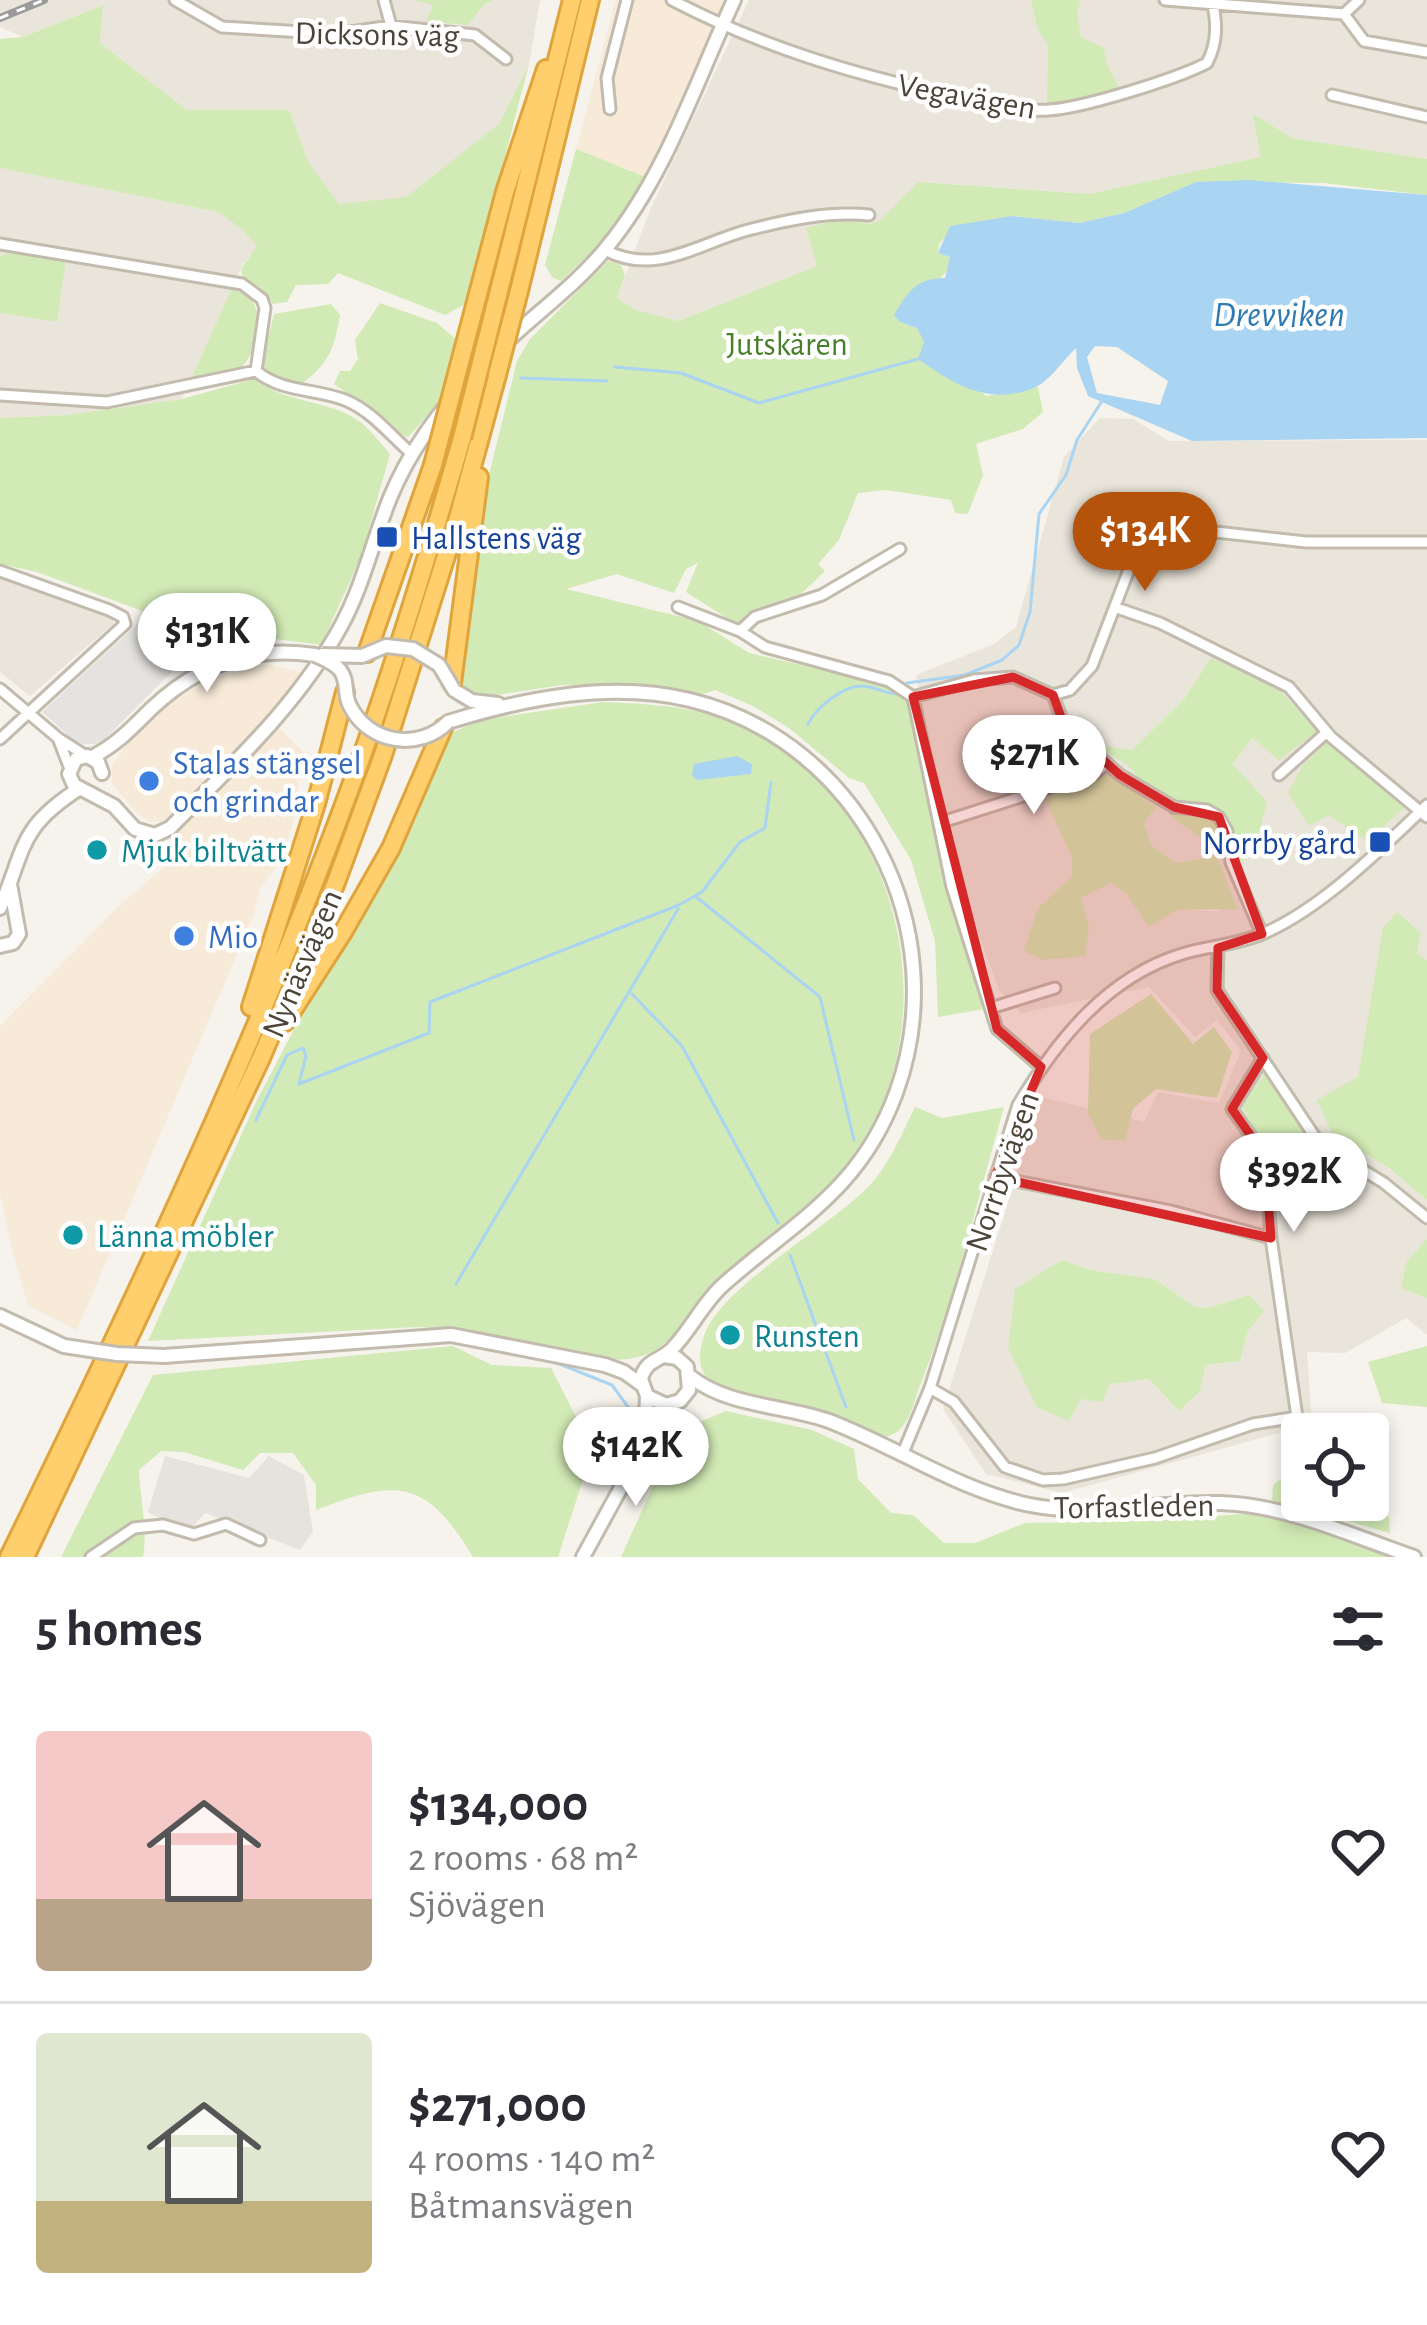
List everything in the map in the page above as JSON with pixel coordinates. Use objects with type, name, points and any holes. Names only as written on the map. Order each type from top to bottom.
[{"type":"highway","name":"Nynäsvägen","points":[[25,1557],[261,1058],[383,755],[486,427],[590,0]]},
{"type":"highway","name":"Nynäsvägen","points":[[9,1557],[218,1110],[364,749],[463,438],[570,6]]},
{"type":"highway","points":[[365,654],[378,629],[433,465],[535,96],[570,6]]},
{"type":"highway","points":[[453,686],[486,427]]},
{"type":"highway","points":[[218,1110],[286,902],[346,687]]},
{"type":"highway","points":[[261,1058],[392,848],[446,725]]},
{"type":"street","name":"Dicksons väg","points":[[175,0],[222,27],[336,34],[391,26],[475,35],[506,59]]},
{"type":"street","points":[[385,0],[391,26]]},
{"type":"street","points":[[610,110],[607,78],[627,0]]},
{"type":"street","name":"Vegavägen","points":[[672,0],[722,26],[865,76],[995,105],[1052,110],[1207,63],[1214,50],[1212,1]]},
{"type":"street","points":[[58,738],[69,771],[83,789],[114,806],[142,833],[162,833],[289,705],[345,620],[390,497],[412,454],[457,391],[605,250],[640,201],[734,0]]},
{"type":"street","points":[[1166,0],[1344,14],[1364,40],[1427,52]]},
{"type":"street","points":[[1344,14],[1359,0]]},
{"type":"street","points":[[1332,95],[1427,117]]},
{"type":"street","points":[[605,250],[639,261],[674,258],[762,227],[868,214]]},
{"type":"street","points":[[0,244],[242,284],[262,299],[265,308],[256,371]]},
{"type":"street","points":[[0,394],[98,403],[256,371],[274,384],[335,397],[363,409],[412,454]]},
{"type":"street","points":[[914,697],[974,680],[1013,677],[1053,694],[1070,690],[1092,666],[1130,567],[1152,543],[1216,532],[1306,542],[1427,542]]},
{"type":"street","points":[[740,631],[755,617],[822,595],[900,549]]},
{"type":"street","points":[[0,572],[109,610],[123,617],[125,624],[0,739]]},
{"type":"street","points":[[678,607],[740,631],[765,647],[889,681],[914,697],[952,887],[997,1029],[1040,1067]]},
{"type":"street","points":[[1117,608],[1177,631],[1289,687],[1327,732],[1425,811]]},
{"type":"street","points":[[52,806],[96,785],[121,740],[166,695],[209,667],[263,652],[365,654],[386,646],[412,649],[440,665],[453,686],[472,701],[502,705]]},
{"type":"street","points":[[346,687],[351,670],[365,654]]},
{"type":"street","points":[[315,655],[337,667],[356,715],[378,735],[412,740],[502,705],[622,692],[687,699],[744,718],[783,740],[832,782],[873,834],[893,877],[914,962],[914,1009],[903,1072],[881,1126],[864,1156],[826,1202],[722,1286],[644,1368],[645,1440]]},
{"type":"street","points":[[446,725],[455,704],[453,686]]},
{"type":"street","points":[[0,689],[58,738],[89,757],[114,806]]},
{"type":"street","points":[[1053,694],[1064,725],[1106,764],[1174,807],[1207,810],[1219,818],[1227,832],[1231,862],[1262,934]]},
{"type":"street","points":[[1280,775],[1327,732]]},
{"type":"street","points":[[16,920],[0,911],[25,836],[52,806],[76,760],[121,740]]},
{"type":"street","points":[[939,823],[1095,773],[1106,764]]},
{"type":"street","name":"Norrbyvägen","points":[[902,1455],[930,1388],[1018,1105],[1040,1067],[1080,1018],[1134,974],[1182,954],[1262,934],[1315,904],[1425,811]]},
{"type":"street","points":[[0,962],[4,946],[20,934],[10,883]]},
{"type":"street","points":[[1218,947],[1216,990],[1319,1143],[1384,1183],[1427,1218]]},
{"type":"street","points":[[991,1008],[1054,988]]},
{"type":"street","points":[[930,1388],[954,1402],[1005,1467],[1043,1480],[1155,1458],[1253,1424],[1297,1417],[1271,1238],[1265,1156],[1232,1109],[1263,1058]]},
{"type":"street","points":[[995,1177],[1171,1210],[1271,1238]]},
{"type":"street","points":[[0,1316],[64,1346],[164,1356],[452,1335],[605,1365],[624,1372],[666,1405]]},
{"type":"street","points":[[583,1557],[666,1405],[686,1396],[688,1339],[695,1317]]},
{"type":"street","points":[[605,1365],[677,1358],[689,1372]]},
{"type":"street","name":"Torfastleden","points":[[689,1372],[723,1394]]},
{"type":"street","name":"Torfastleden","points":[[686,1396],[723,1394],[825,1420],[966,1486],[1036,1506],[1091,1512],[1220,1503],[1252,1507],[1414,1557]]},
{"type":"street","points":[[91,1557],[134,1528],[163,1525],[194,1534],[226,1524],[260,1540]]},
{"type":"highlighted area","points":[[1013,677],[1053,695],[1064,725],[1120,775],[1174,807],[1219,817],[1262,934],[1218,948],[1217,990],[1263,1058],[1232,1109],[1265,1156],[1271,1238],[995,1177],[1041,1067],[997,1029],[913,697]]},
{"type":"shaded area","points":[[0,0],[540,0],[529,64],[499,124],[406,198],[339,204],[309,163],[289,110],[187,110],[100,43],[102,5],[23,37],[0,27]]},
{"type":"shaded area","points":[[616,0],[725,0],[648,178],[576,149]]},
{"type":"shaded area","points":[[749,0],[1427,0],[1427,159],[1292,138],[1254,115],[1262,157],[1089,194],[919,182],[881,220],[869,224],[843,219],[818,266],[678,321],[636,310],[617,298],[650,210]]},
{"type":"shaded area","points":[[0,168],[218,212],[258,247],[243,264],[182,399],[66,415],[0,418],[0,313],[57,322],[16,251],[0,256]]},
{"type":"shaded area","points":[[1100,418],[1133,419],[1169,441],[1427,440],[1427,960],[1417,955],[1421,933],[1396,912],[1358,1077],[1332,1134],[1390,1169],[1427,1200],[1427,1335],[1406,1318],[1345,1353],[1307,1352],[1311,1413],[1281,1413],[1281,1433],[1062,1493],[986,1474],[943,1409],[1041,1097],[1144,1122],[1158,1092],[1219,1103],[1241,1051],[1217,1020],[1195,1037],[1149,987],[1021,1013],[999,990],[958,878],[916,675],[994,644],[1016,627],[1064,457]],"holes":[[[1211,658],[1252,737],[1233,765],[1220,847],[1162,809],[1126,764],[1132,750],[1184,699]],[[1326,743],[1403,808],[1329,815]],[[1144,823],[1151,845],[1176,863],[1220,911],[1176,910],[1111,883],[1081,898],[1089,926],[1038,908],[1072,877],[1072,857]],[[1265,1075],[1315,1145],[1278,1173],[1242,1107]],[[1062,1260],[1090,1270],[1155,1279],[1195,1307],[1208,1308],[1249,1295],[1263,1311],[1248,1331],[1240,1361],[1205,1365],[1178,1410],[1149,1379],[1110,1384],[1081,1399],[1069,1421]]]},
{"type":"shaded area","points":[[0,578],[84,606],[113,618],[113,624],[30,696],[0,672]]},
{"type":"shaded area","points":[[147,615],[204,639],[105,739],[78,744],[42,712]]},
{"type":"shaded area","points":[[267,664],[304,673],[268,717],[303,752],[293,823],[282,859],[260,889],[254,914],[77,1330],[28,1306],[11,1245],[0,1194],[0,1026],[119,906],[185,849],[160,821],[139,815],[112,784],[112,765],[133,735],[169,703],[212,678]]},
{"type":"shaded area","points":[[165,1456],[249,1478],[269,1456],[304,1475],[313,1532],[300,1550],[205,1513],[187,1533],[148,1512]]},
{"type":"green space","points":[[413,0],[493,0],[468,25],[426,21],[433,5]]},
{"type":"green space","points":[[1031,0],[1080,0],[1081,37],[1104,48],[1119,88],[1047,108],[1048,45],[1038,30]]},
{"type":"green space","points":[[103,5],[100,43],[187,110],[289,110],[309,163],[339,204],[406,197],[499,124],[529,64],[467,303],[445,315],[338,273],[328,284],[296,285],[287,302],[273,304],[259,287],[243,280],[241,269],[257,246],[218,212],[0,168],[0,39],[23,37]]},
{"type":"green space","name":"Jutskären","points":[[1253,114],[1292,138],[1427,159],[1427,195],[1323,183],[1196,182],[1124,213],[1079,223],[1012,216],[946,236],[938,253],[950,257],[949,269],[900,322],[917,328],[924,342],[986,396],[1038,387],[1043,412],[1023,429],[976,444],[983,475],[968,514],[955,513],[951,500],[886,490],[858,493],[839,540],[818,564],[825,571],[801,594],[775,603],[750,633],[686,592],[698,563],[686,569],[674,593],[617,574],[566,589],[698,621],[749,653],[899,688],[907,697],[953,906],[985,1009],[938,1017],[935,941],[911,860],[864,783],[849,778],[789,728],[715,690],[703,694],[647,685],[563,685],[483,697],[470,693],[462,683],[473,567],[517,361],[530,339],[608,261],[621,265],[625,275],[617,298],[636,310],[678,321],[817,266],[806,228],[843,219],[869,224],[881,220],[918,182],[1089,194],[1261,157]]},
{"type":"green space","points":[[576,149],[648,178],[600,244],[561,281],[545,265]]},
{"type":"green space","points":[[16,251],[66,259],[57,322],[0,313],[0,256]]},
{"type":"green space","points":[[233,286],[253,301],[257,312],[254,347],[240,369],[190,381]]},
{"type":"green space","points":[[380,303],[437,323],[459,342],[447,394],[408,437],[334,384],[340,371],[350,371],[358,359],[355,340]]},
{"type":"green space","points":[[331,304],[340,315],[338,326],[318,370],[301,384],[271,378],[262,364],[274,314]]},
{"type":"green space","points":[[254,379],[351,416],[390,454],[361,557],[321,645],[236,634],[162,609],[145,612],[37,572],[0,564],[0,418],[66,415],[182,399]]},
{"type":"green space","points":[[1211,658],[1275,686],[1318,731],[1279,760],[1252,738],[1233,764],[1267,802],[1254,853],[1239,863],[1174,819],[1126,764],[1096,745],[1132,750],[1184,699]]},
{"type":"green space","points":[[603,702],[682,708],[713,716],[783,750],[828,791],[864,841],[888,897],[901,957],[903,1018],[891,1078],[853,1156],[803,1211],[714,1284],[667,1341],[642,1356],[605,1359],[481,1334],[418,1327],[148,1341],[257,1100],[414,822],[451,733],[481,720]]},
{"type":"green space","points":[[1327,742],[1404,808],[1367,841],[1329,815],[1309,826],[1288,793],[1303,765]]},
{"type":"green space","points":[[1109,773],[1156,807],[1144,823],[1151,845],[1176,863],[1217,856],[1237,909],[1176,910],[1149,927],[1126,893],[1111,883],[1081,898],[1089,926],[1085,956],[1044,960],[1024,951],[1038,908],[1072,876],[1072,857],[1045,799]]},
{"type":"green space","points":[[1397,912],[1421,933],[1417,954],[1427,960],[1427,1200],[1390,1169],[1332,1133],[1317,1100],[1358,1077],[1383,928]]},
{"type":"green space","points":[[1151,994],[1193,1044],[1214,1027],[1232,1052],[1217,1098],[1156,1089],[1133,1109],[1125,1141],[1101,1139],[1088,1113],[1090,1034]]},
{"type":"green space","points":[[1264,1074],[1316,1145],[1278,1173],[1242,1107]]},
{"type":"green space","points":[[915,1107],[942,1118],[1004,1107],[944,1319],[904,1425],[894,1434],[872,1435],[712,1381],[702,1370],[700,1353],[717,1314],[754,1277],[872,1183]]},
{"type":"green space","points":[[1427,1239],[1427,1298],[1401,1288],[1407,1261]]},
{"type":"green space","points":[[1062,1260],[1090,1270],[1155,1279],[1195,1307],[1208,1308],[1249,1295],[1264,1311],[1248,1331],[1240,1361],[1205,1365],[1200,1391],[1179,1411],[1149,1379],[1110,1384],[1102,1402],[1081,1399],[1069,1421],[1037,1407],[1008,1348],[1015,1289]]},
{"type":"green space","points":[[453,1346],[492,1365],[551,1368],[576,1417],[588,1464],[558,1557],[473,1557],[440,1512],[408,1492],[369,1493],[316,1510],[316,1485],[293,1453],[260,1453],[243,1470],[184,1452],[161,1451],[139,1470],[143,1557],[61,1557],[153,1375]]},
{"type":"green space","points":[[1427,1346],[1427,1407],[1382,1403],[1368,1362]]},
{"type":"green space","points":[[726,1411],[812,1430],[854,1449],[858,1479],[891,1513],[913,1515],[944,1543],[975,1543],[1025,1523],[1256,1513],[1401,1557],[621,1557],[678,1431]]},
{"type":"green space","points":[[1281,1479],[1281,1503],[1272,1500],[1273,1485]]},
{"type":"green space","points":[[1389,1517],[1390,1533],[1347,1521],[1389,1521]]},
{"type":"water","name":"Drevviken","points":[[1249,180],[1427,195],[1427,438],[1192,441],[1088,396],[1077,368],[1076,348],[1040,385],[1017,393],[987,394],[945,377],[918,359],[924,342],[917,328],[894,315],[914,288],[945,278],[950,257],[938,253],[950,226],[1012,216],[1079,223],[1124,213],[1196,182]],"holes":[[[1095,346],[1117,347],[1168,381],[1160,405],[1097,393],[1087,357]]]},
{"type":"water","points":[[737,756],[752,764],[751,774],[697,780],[692,775],[694,764]]},
{"type":"waterway","points":[[615,367],[681,373],[759,403],[918,359]]},
{"type":"waterway","points":[[521,378],[607,381]]},
{"type":"waterway","points":[[907,683],[965,675],[1002,660],[1019,645],[1030,612],[1039,514],[1066,475],[1077,440],[1102,401]]},
{"type":"waterway","points":[[808,724],[847,689],[863,686],[901,694]]},
{"type":"waterway","points":[[256,1120],[287,1055],[303,1048],[306,1056],[299,1084],[429,1033],[430,1002],[702,892],[740,842],[765,828],[771,782]]},
{"type":"waterway","points":[[695,896],[820,997],[854,1140]]},
{"type":"waterway","points":[[456,1284],[678,909]]},
{"type":"waterway","points":[[632,994],[682,1046],[778,1223]]},
{"type":"waterway","points":[[790,1255],[846,1407]]},
{"type":"waterway","points":[[552,1361],[612,1385],[636,1418]]},
{"type":"railway","points":[[0,18],[44,0]]},
{"type":"place","name":"Hallstens väg","points":[[387,537]]},
{"type":"place","name":"Stalas stängsel och grindar","points":[[149,781]]},
{"type":"place","name":"Norrby gård","points":[[1380,842]]},
{"type":"place","name":"Mjuk biltvätt","points":[[97,850]]},
{"type":"place","name":"Mio","points":[[184,936]]},
{"type":"place","name":"Länna möbler","points":[[73,1235]]},
{"type":"place","name":"Runsten","points":[[730,1335]]}]
